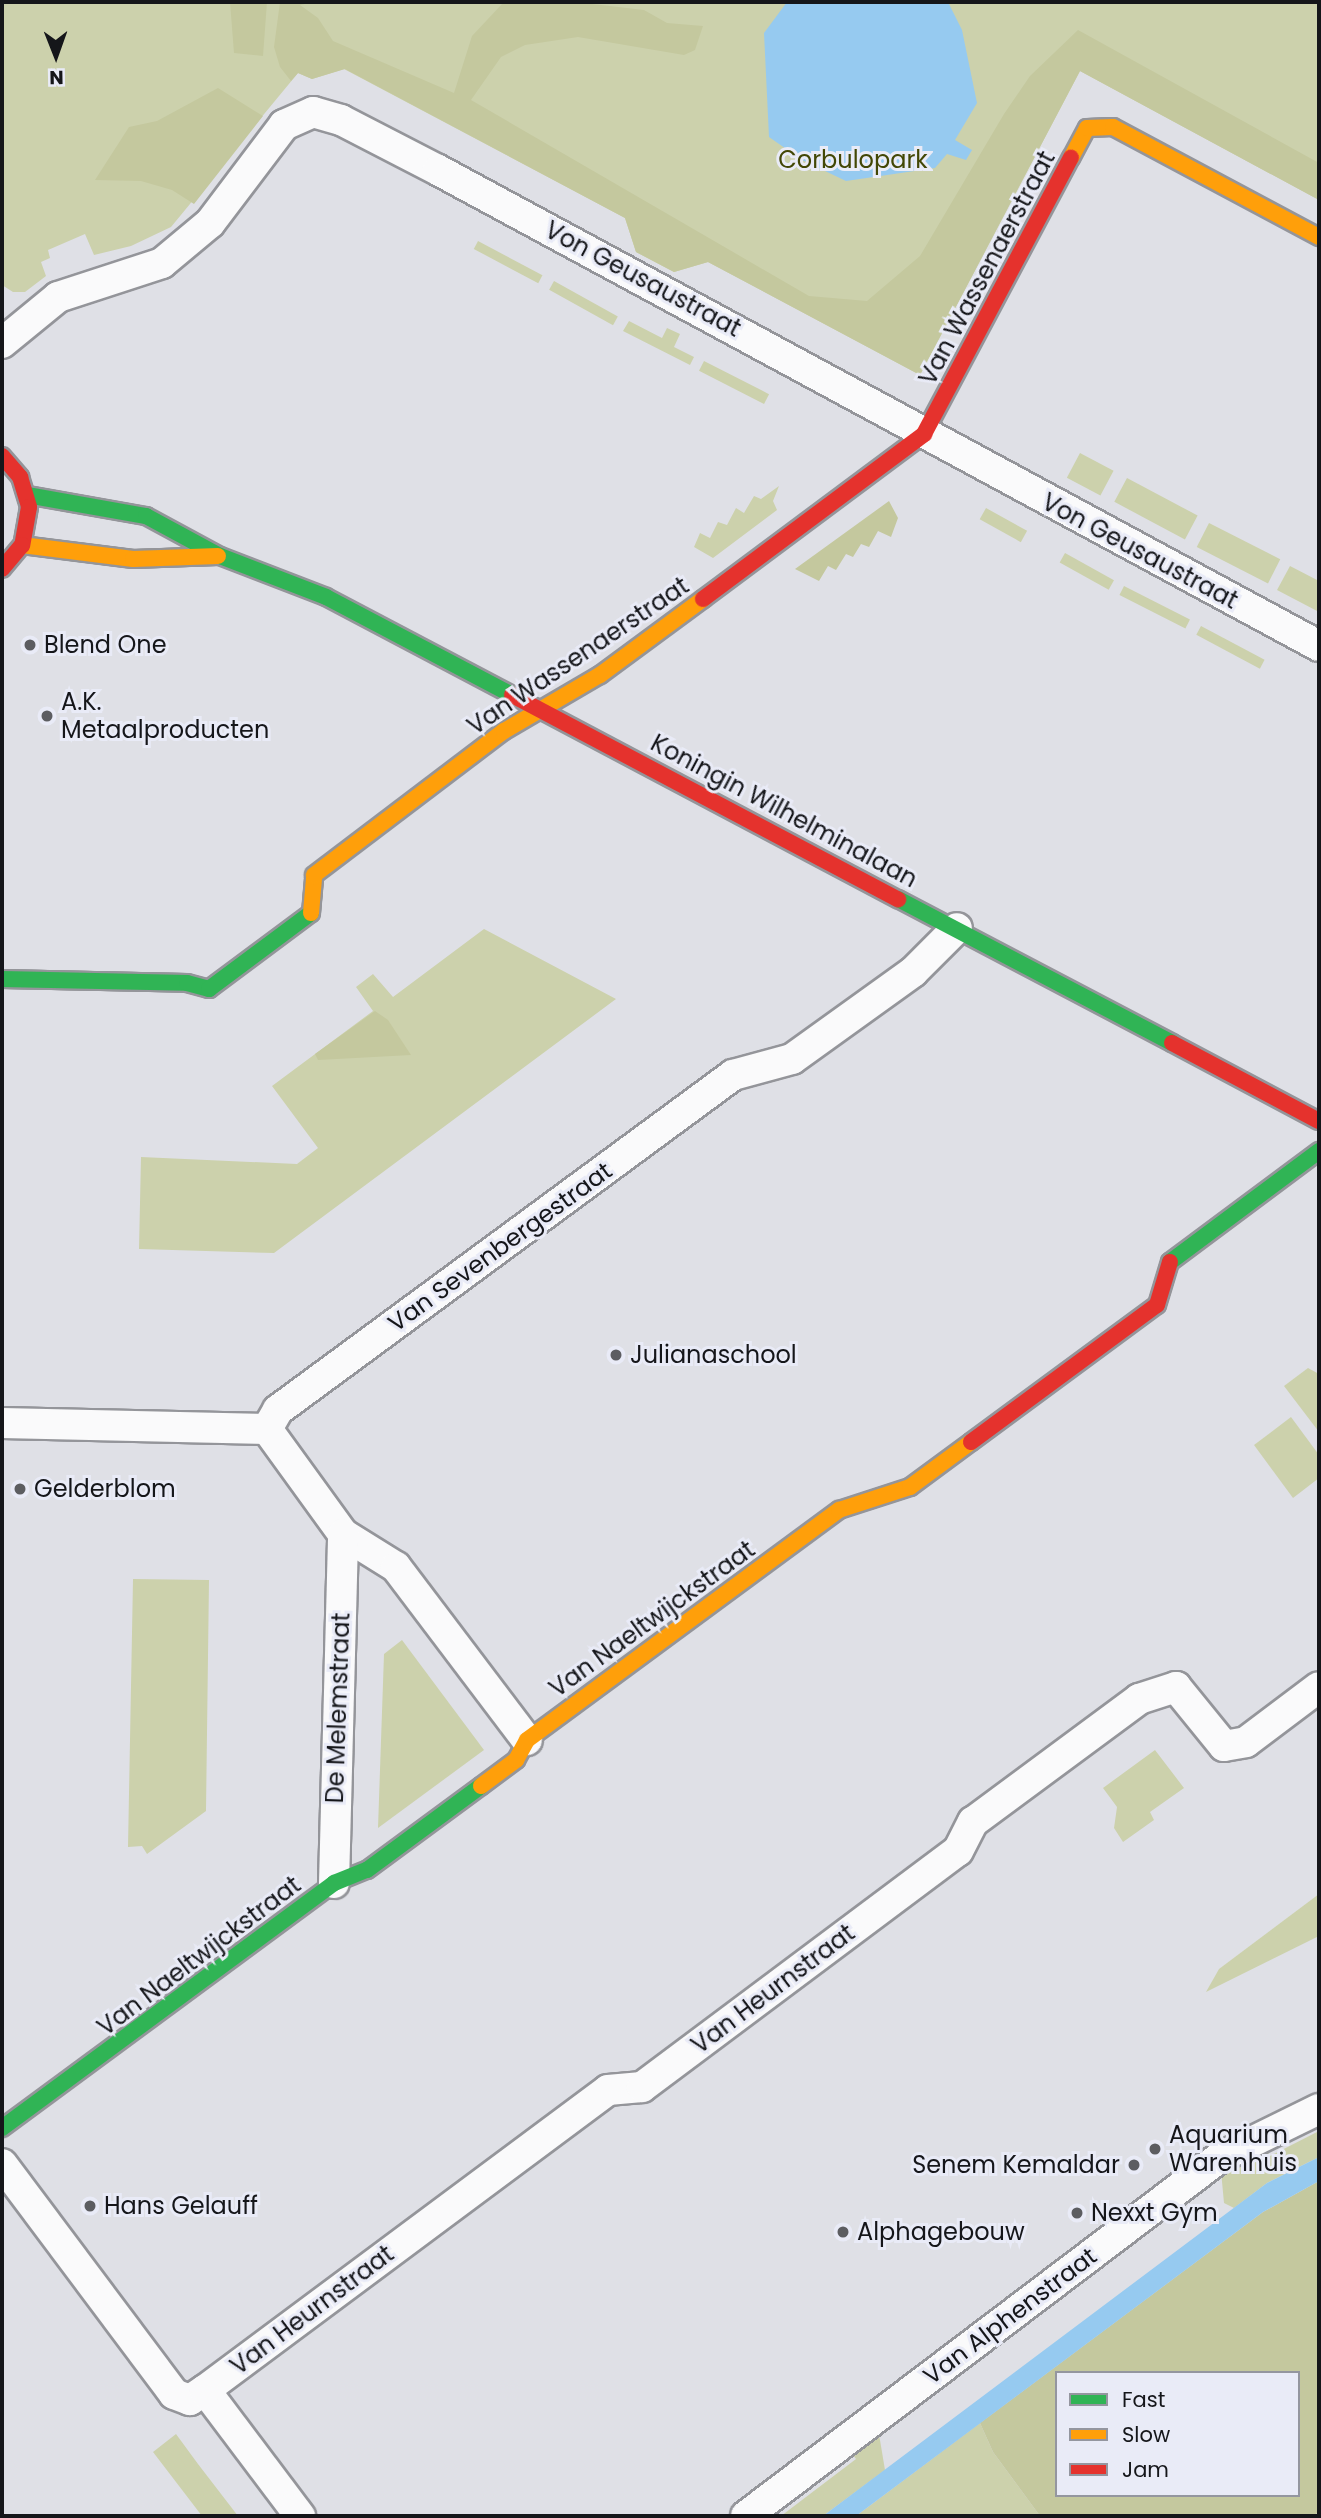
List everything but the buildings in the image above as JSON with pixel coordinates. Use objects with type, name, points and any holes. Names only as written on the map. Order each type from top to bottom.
[{"type":"street","name":"Von Geusaustraat","points":[[2,343],[58,297],[162,262],[210,223],[284,125],[313,112],[341,120],[438,170],[1319,646]]},
{"type":"street","name":"Van Wassenaerstraat","points":[[2,979],[187,982],[209,989],[313,912],[314,875],[503,731],[600,675],[924,434],[1087,128],[1113,127],[1319,237]]},
{"type":"street","points":[[2,456],[20,477],[27,495],[29,520],[22,545],[2,569]]},
{"type":"street","name":"Koningin Wilhelminalaan","points":[[27,495],[146,516],[220,556],[326,597],[542,708],[1319,1121]]},
{"type":"street","name":"Koningin Wilhelminalaan","points":[[22,545],[133,559],[220,556]]},
{"type":"street","name":"Van Sevenbergestraat","points":[[267,1429],[278,1410],[733,1075],[792,1059],[913,972],[957,928]]},
{"type":"street","name":"Van Naeltwijckstraat","points":[[2,2128],[334,1883],[367,1870],[516,1760],[527,1740],[839,1510],[911,1487],[1146,1314],[1157,1305],[1170,1261],[1319,1151]]},
{"type":"street","points":[[2,1423],[267,1429],[343,1534],[396,1567],[527,1740]]},
{"type":"street","name":"De Melemstraat","points":[[334,1883],[343,1534]]},
{"type":"street","name":"Van Heurnstraat","points":[[205,2389],[608,2090],[642,2087],[958,1851],[973,1822],[1139,1699],[1176,1687],[1224,1746],[1246,1742],[1319,1687]]},
{"type":"street","name":"Van Alphenstraat","points":[[746,2516],[1219,2158],[1319,2109]]},
{"type":"street","points":[[2,2164],[174,2394],[190,2400],[205,2389],[300,2516]]},
{"type":"green space","name":"Corbulopark","points":[[2,2],[1319,2],[1319,200],[1080,71],[920,375],[708,262],[674,272],[636,252],[625,218],[344,69],[312,79],[298,73],[171,227],[131,246],[94,255],[85,234],[48,250],[50,258],[41,262],[46,276],[25,292],[13,292],[2,285]]},
{"type":"green space","points":[[230,2],[267,2],[263,56],[234,53]]},
{"type":"green space","points":[[280,2],[315,2],[300,5],[318,18],[333,41],[454,93],[472,36],[502,4],[575,2],[644,10],[667,23],[703,26],[695,50],[684,55],[578,37],[525,45],[501,57],[471,100],[809,296],[867,301],[920,256],[1004,114],[1030,76],[1078,30],[1319,163],[1319,200],[1080,71],[920,375],[708,262],[674,272],[636,252],[625,218],[345,69],[312,79],[298,73],[291,81],[280,67],[274,47]]},
{"type":"green space","points":[[218,88],[263,116],[194,204],[172,190],[141,181],[95,180],[129,127],[157,121]]},
{"type":"green space","points":[[478,241],[542,275],[538,283],[474,249]]},
{"type":"green space","points":[[554,281],[618,316],[613,325],[549,290]]},
{"type":"green space","points":[[629,321],[662,338],[667,328],[680,334],[674,347],[694,357],[690,365],[623,331]]},
{"type":"green space","points":[[704,361],[769,394],[764,404],[699,371]]},
{"type":"green space","points":[[1080,453],[1114,471],[1100,496],[1067,478]]},
{"type":"green space","points":[[1127,478],[1198,516],[1185,539],[1114,502]]},
{"type":"green space","points":[[779,486],[773,501],[777,510],[713,558],[694,547],[700,533],[710,538],[718,522],[727,525],[736,508],[744,513],[754,496],[761,499]]},
{"type":"green space","points":[[889,501],[898,518],[891,537],[878,531],[869,547],[861,544],[853,557],[846,554],[836,570],[828,566],[819,581],[795,569]]},
{"type":"green space","points":[[986,508],[1027,531],[1021,542],[980,519]]},
{"type":"green space","points":[[1209,523],[1280,559],[1268,583],[1197,547]]},
{"type":"green space","points":[[1065,553],[1114,580],[1109,590],[1060,563]]},
{"type":"green space","points":[[1290,566],[1319,581],[1319,612],[1277,590]]},
{"type":"green space","points":[[1124,586],[1190,620],[1185,629],[1119,595]]},
{"type":"green space","points":[[1201,626],[1265,660],[1260,669],[1196,635]]},
{"type":"green space","points":[[484,929],[616,999],[274,1253],[139,1249],[141,1157],[297,1164],[318,1148],[272,1086],[373,1011],[356,987],[373,974],[393,997]]},
{"type":"green space","points":[[375,1011],[388,1020],[411,1055],[318,1060],[315,1054]]},
{"type":"green space","points":[[1308,1368],[1319,1374],[1319,1432],[1284,1386]]},
{"type":"green space","points":[[1291,1417],[1319,1455],[1319,1478],[1293,1498],[1254,1445]]},
{"type":"green space","points":[[133,1579],[209,1580],[206,1811],[147,1854],[142,1846],[128,1847]]},
{"type":"green space","points":[[402,1640],[484,1750],[378,1828],[384,1654]]},
{"type":"green space","points":[[1155,1750],[1184,1788],[1150,1812],[1154,1820],[1123,1842],[1114,1828],[1117,1807],[1103,1788]]},
{"type":"green space","points":[[1319,1894],[1319,1936],[1206,1992],[1219,1969]]},
{"type":"green space","points":[[1319,2131],[1319,2157],[1267,2183],[1234,2208],[1224,2203],[1221,2171],[1265,2147],[1270,2156]]},
{"type":"green space","points":[[1319,2181],[1319,2512],[1313,2516],[1040,2516],[993,2452],[980,2423],[1263,2212]]},
{"type":"green space","points":[[980,2423],[993,2452],[1040,2516],[856,2516]]},
{"type":"green space","points":[[878,2428],[885,2470],[823,2516],[781,2516],[856,2459],[850,2451]]},
{"type":"green space","points":[[176,2434],[238,2516],[202,2516],[153,2452]]},
{"type":"water","points":[[787,2],[948,2],[962,30],[977,103],[955,140],[972,150],[966,160],[947,154],[935,168],[846,181],[802,160],[769,137],[764,33]]},
{"type":"water","points":[[1319,2157],[1319,2181],[1263,2212],[856,2516],[823,2516],[1267,2183]]},
{"type":"traffic: fast","points":[[27,495],[146,516],[220,556],[326,597],[512,695]]},
{"type":"traffic: fast","points":[[898,899],[1172,1043]]},
{"type":"traffic: fast","points":[[2,979],[187,983],[209,989],[311,913]]},
{"type":"traffic: fast","points":[[1170,1262],[1319,1151]]},
{"type":"traffic: fast","points":[[2,2128],[334,1883],[367,1870],[481,1786]]},
{"type":"traffic: slow","points":[[1071,158],[1087,128],[1113,127],[1319,237]]},
{"type":"traffic: slow","points":[[22,545],[133,559],[218,556]]},
{"type":"traffic: slow","points":[[311,913],[314,875],[504,731],[600,675],[703,599]]},
{"type":"traffic: slow","points":[[481,1786],[516,1760],[527,1740],[839,1510],[910,1487],[971,1442]]},
{"type":"traffic: jam","points":[[703,599],[924,434],[1071,158]]},
{"type":"traffic: jam","points":[[2,456],[20,477],[29,507],[22,545],[2,569]]},
{"type":"traffic: jam","points":[[512,695],[898,899]]},
{"type":"traffic: jam","points":[[1172,1043],[1319,1121]]},
{"type":"traffic: jam","points":[[971,1442],[1157,1305],[1170,1262]]},
{"type":"place","name":"Blend One","points":[[30,645]]},
{"type":"place","name":"A.K. Metaalproducten","points":[[47,716]]},
{"type":"place","name":"Julianaschool","points":[[616,1355]]},
{"type":"place","name":"Gelderblom","points":[[20,1489]]},
{"type":"place","name":"Aquarium Warenhuis","points":[[1155,2149]]},
{"type":"place","name":"Senem Kemaldar","points":[[1134,2165]]},
{"type":"place","name":"Hans Gelauff","points":[[90,2206]]},
{"type":"place","name":"Nexxt Gym","points":[[1077,2213]]},
{"type":"place","name":"Alphagebouw","points":[[843,2232]]}]
